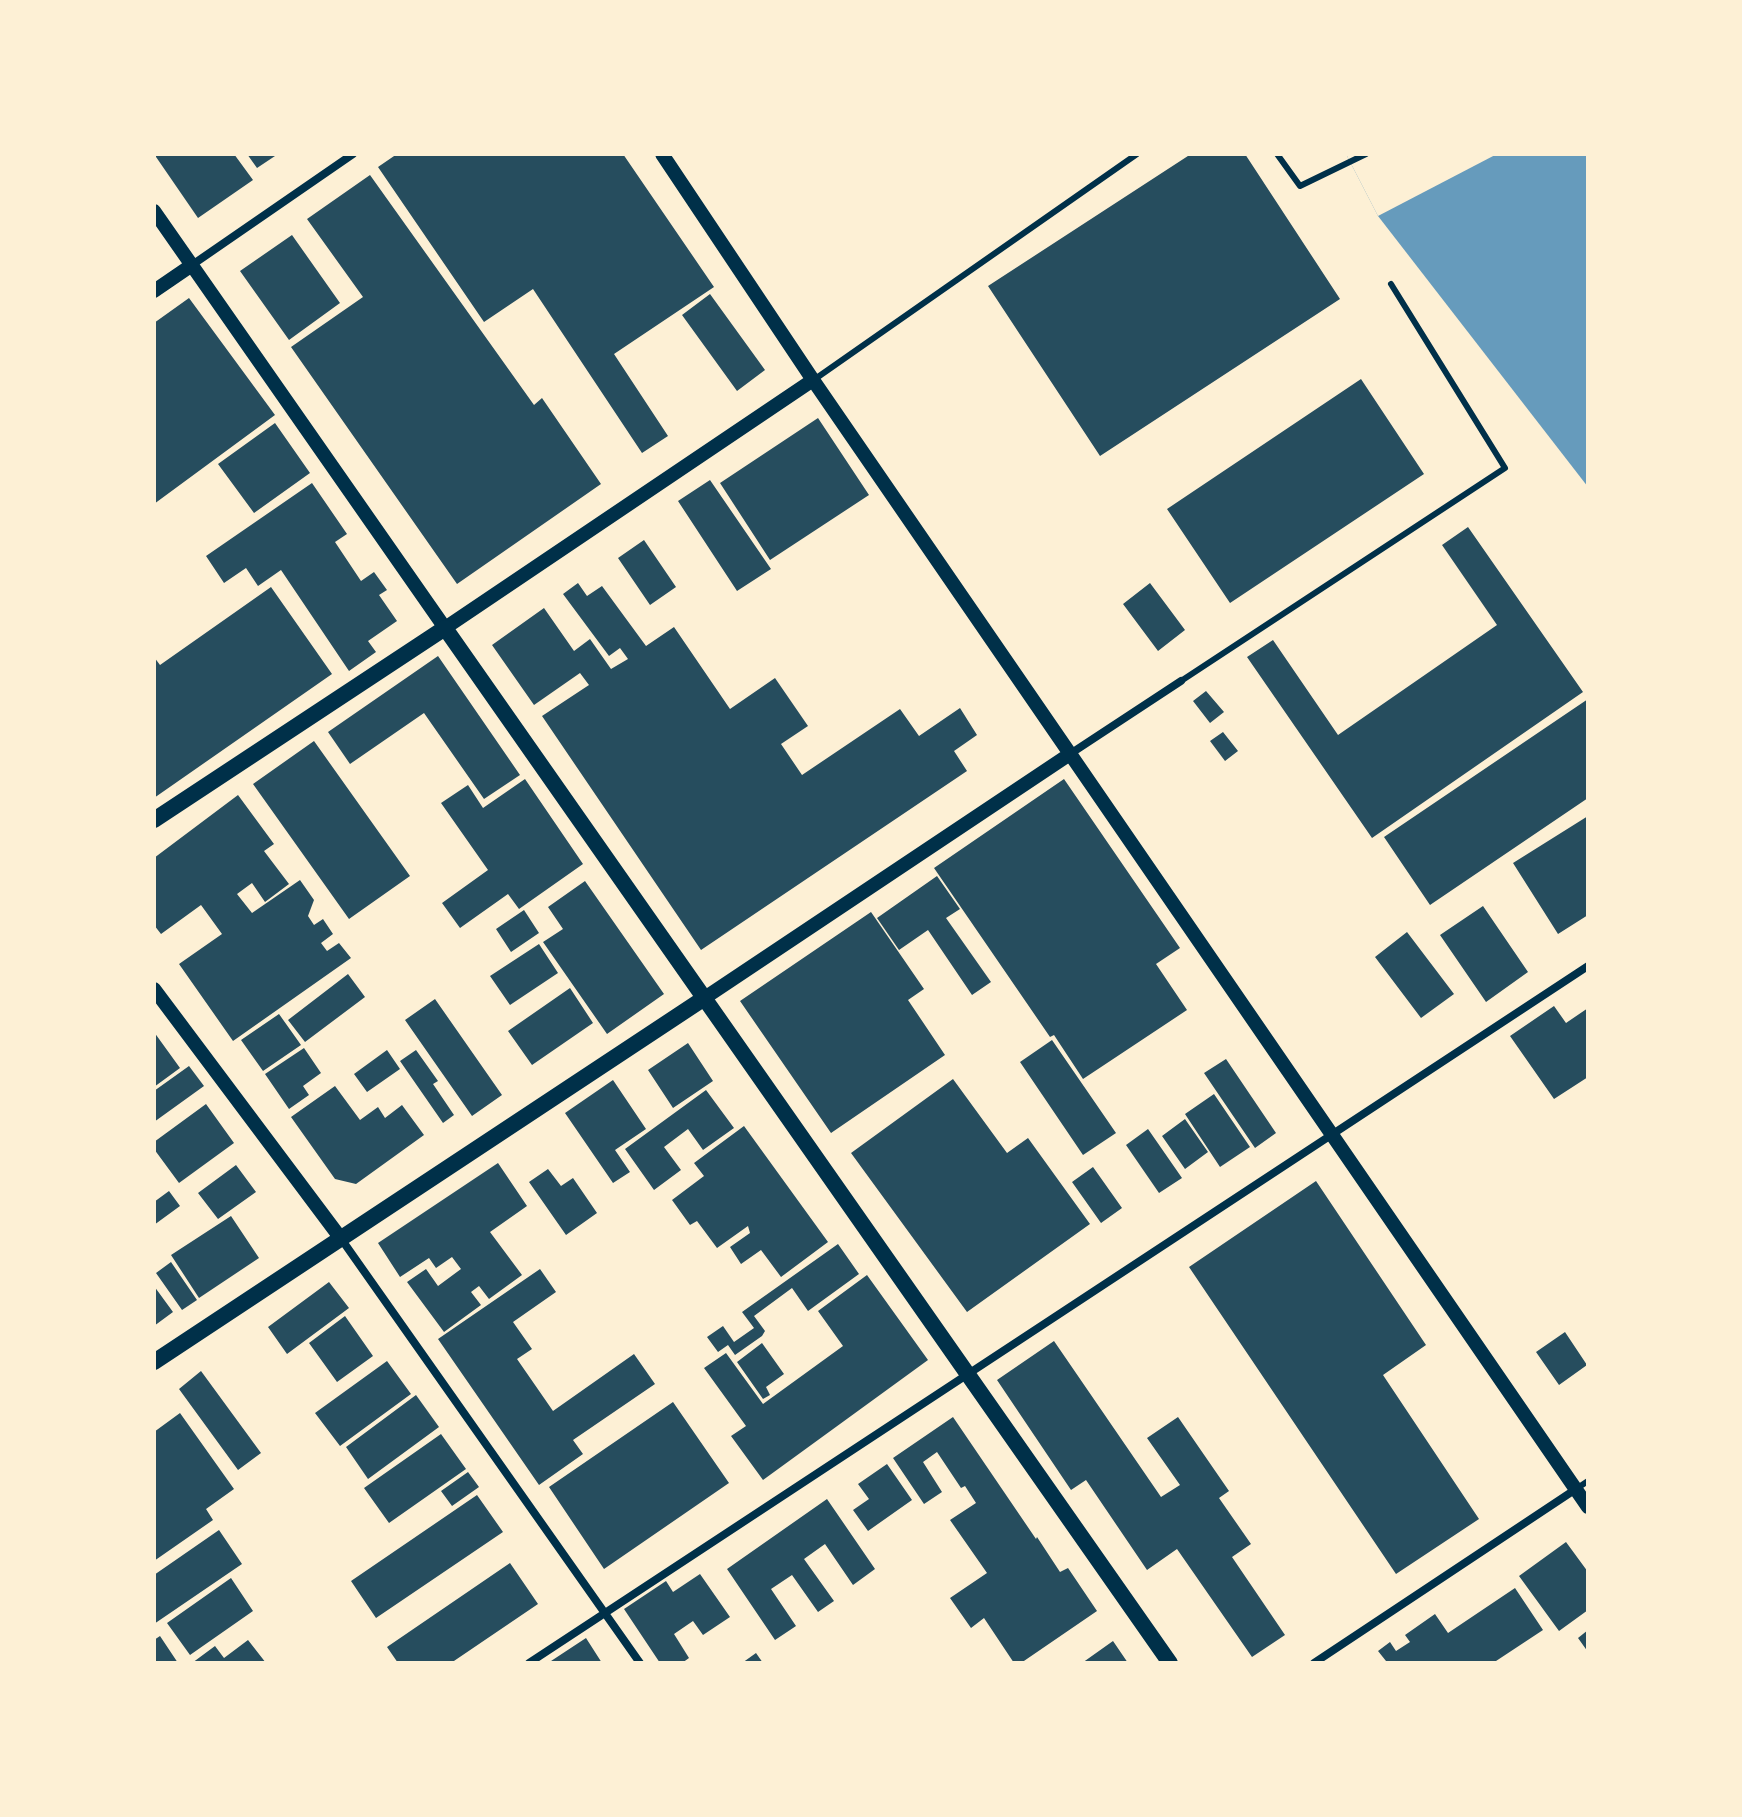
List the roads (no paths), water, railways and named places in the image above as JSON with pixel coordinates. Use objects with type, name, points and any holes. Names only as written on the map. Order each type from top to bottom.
[{"type":"main road","points":[[154,820],[445,628],[1170,1663]]},
{"type":"main road","points":[[154,1362],[703,999]]},
{"type":"street","points":[[154,291],[353,154]]},
{"type":"street","points":[[662,154],[813,380],[1332,1134],[1582,1485],[1588,1507]]},
{"type":"street","points":[[154,211],[445,628],[813,380]]},
{"type":"street","points":[[703,999],[1181,681]]},
{"type":"street","points":[[529,1663],[1588,966]]},
{"type":"street","points":[[154,989],[342,1240],[640,1663]]},
{"type":"street","points":[[1314,1663],[1582,1485]]},
{"type":"lane","points":[[813,380],[1137,154]]},
{"type":"lane","points":[[1277,154],[1300,186],[1366,154]]},
{"type":"lane","points":[[1181,681],[1505,468],[1391,284]]},
{"type":"water","points":[[1346,154],[1588,154],[1588,487],[1378,216]]}]
